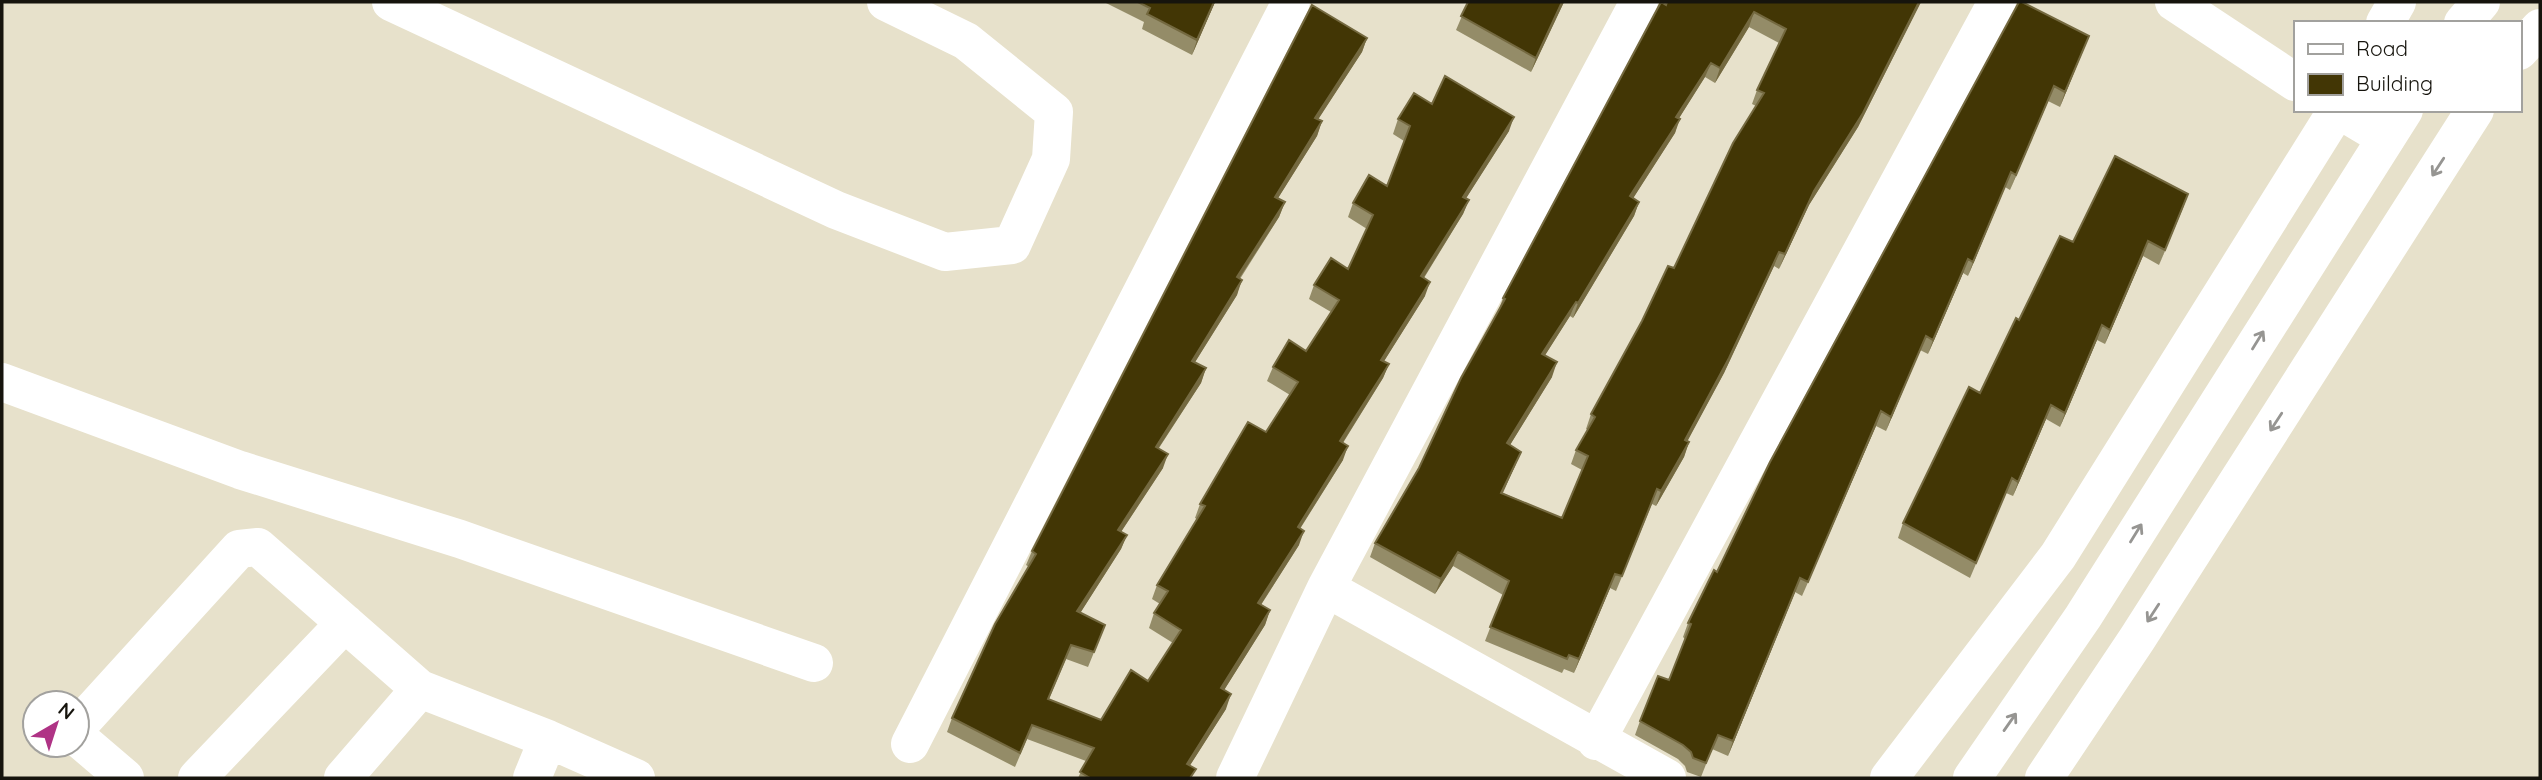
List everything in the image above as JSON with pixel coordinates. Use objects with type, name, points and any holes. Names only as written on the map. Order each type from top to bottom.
[{"type":"street","points":[[391,2],[836,211],[945,252],[1012,245],[1051,159],[1054,112],[967,41],[886,2]]},
{"type":"street","points":[[910,744],[1291,2]]},
{"type":"street","points":[[1235,778],[1326,588],[1639,2]]},
{"type":"street","points":[[1596,741],[1997,2]]},
{"type":"street","points":[[2174,2],[2294,81]]},
{"type":"street","points":[[2386,21],[2397,2]]},
{"type":"street","points":[[2465,21],[2481,2]]},
{"type":"street","points":[[2521,49],[2540,27]]},
{"type":"street","points":[[1889,778],[2058,556],[2337,112]]},
{"type":"street","points":[[1972,778],[2083,617],[2395,124],[2346,112]]},
{"type":"street","points":[[2044,778],[2137,639],[2474,112]]},
{"type":"street","points":[[2,382],[240,470],[460,539],[814,663]]},
{"type":"street","points":[[91,712],[239,549],[258,547],[420,689],[548,739],[636,778]]},
{"type":"street","points":[[1326,588],[1503,685],[1596,741],[1667,778]]},
{"type":"street","points":[[197,778],[345,623]]},
{"type":"street","points":[[343,778],[420,689]]},
{"type":"street","points":[[532,778],[548,739]]},
{"type":"street","points":[[91,749],[125,778]]},
{"type":"building","points":[[1138,2],[1214,2],[1197,40],[1147,14],[1150,8]]},
{"type":"building","points":[[1468,2],[1562,2],[1536,58],[1461,16]]},
{"type":"building","points":[[1661,2],[1666,5],[1667,2],[1919,2],[1863,113],[1814,191],[1785,254],[1779,252],[1729,358],[1685,440],[1689,442],[1661,491],[1657,489],[1622,576],[1615,574],[1579,659],[1569,655],[1567,659],[1490,627],[1509,581],[1458,552],[1441,579],[1375,543],[1419,468],[1461,378],[1505,299],[1503,298]],"holes":[[[1754,12],[1786,29],[1757,90],[1764,93],[1733,143],[1674,268],[1668,266],[1642,321],[1591,414],[1595,417],[1576,450],[1588,456],[1562,518],[1501,493],[1521,452],[1507,443],[1557,362],[1542,354],[1576,302],[1578,303],[1639,202],[1630,196],[1680,119],[1676,117],[1711,63],[1720,68]]]},
{"type":"building","points":[[2019,2],[2089,36],[2065,92],[2054,86],[2016,175],[2011,172],[1973,262],[1968,259],[1933,340],[1926,336],[1891,417],[1881,411],[1808,582],[1800,578],[1733,741],[1718,735],[1706,763],[1693,758],[1683,745],[1640,721],[1658,676],[1669,680],[1691,624],[1688,623],[1714,570],[1717,572],[1770,462]]},
{"type":"building","points":[[1312,5],[1367,38],[1315,118],[1322,121],[1275,197],[1285,202],[1237,277],[1242,280],[1192,361],[1206,368],[1156,447],[1168,454],[1118,530],[1127,535],[1077,611],[1105,625],[1094,652],[1071,645],[1048,699],[1101,720],[1131,670],[1148,681],[1181,630],[1154,613],[1168,591],[1157,585],[1205,506],[1200,504],[1248,422],[1266,432],[1298,382],[1273,367],[1289,340],[1306,351],[1339,300],[1314,285],[1331,258],[1348,269],[1373,215],[1353,203],[1369,175],[1387,186],[1410,126],[1398,119],[1414,93],[1432,104],[1445,76],[1514,117],[1463,197],[1469,200],[1421,276],[1430,282],[1381,360],[1389,364],[1340,441],[1348,446],[1298,527],[1304,531],[1258,603],[1270,610],[1221,688],[1231,694],[1187,764],[1196,769],[1190,778],[1090,778],[1080,772],[1094,748],[1032,725],[1020,753],[952,718],[995,624],[1036,554],[1032,551]]},
{"type":"building","points":[[2115,156],[2188,194],[2165,250],[2148,241],[2110,330],[2102,325],[2065,413],[2051,405],[2018,482],[2012,478],[1976,563],[1903,523],[1969,387],[1980,393],[2060,236],[2073,242]]}]
